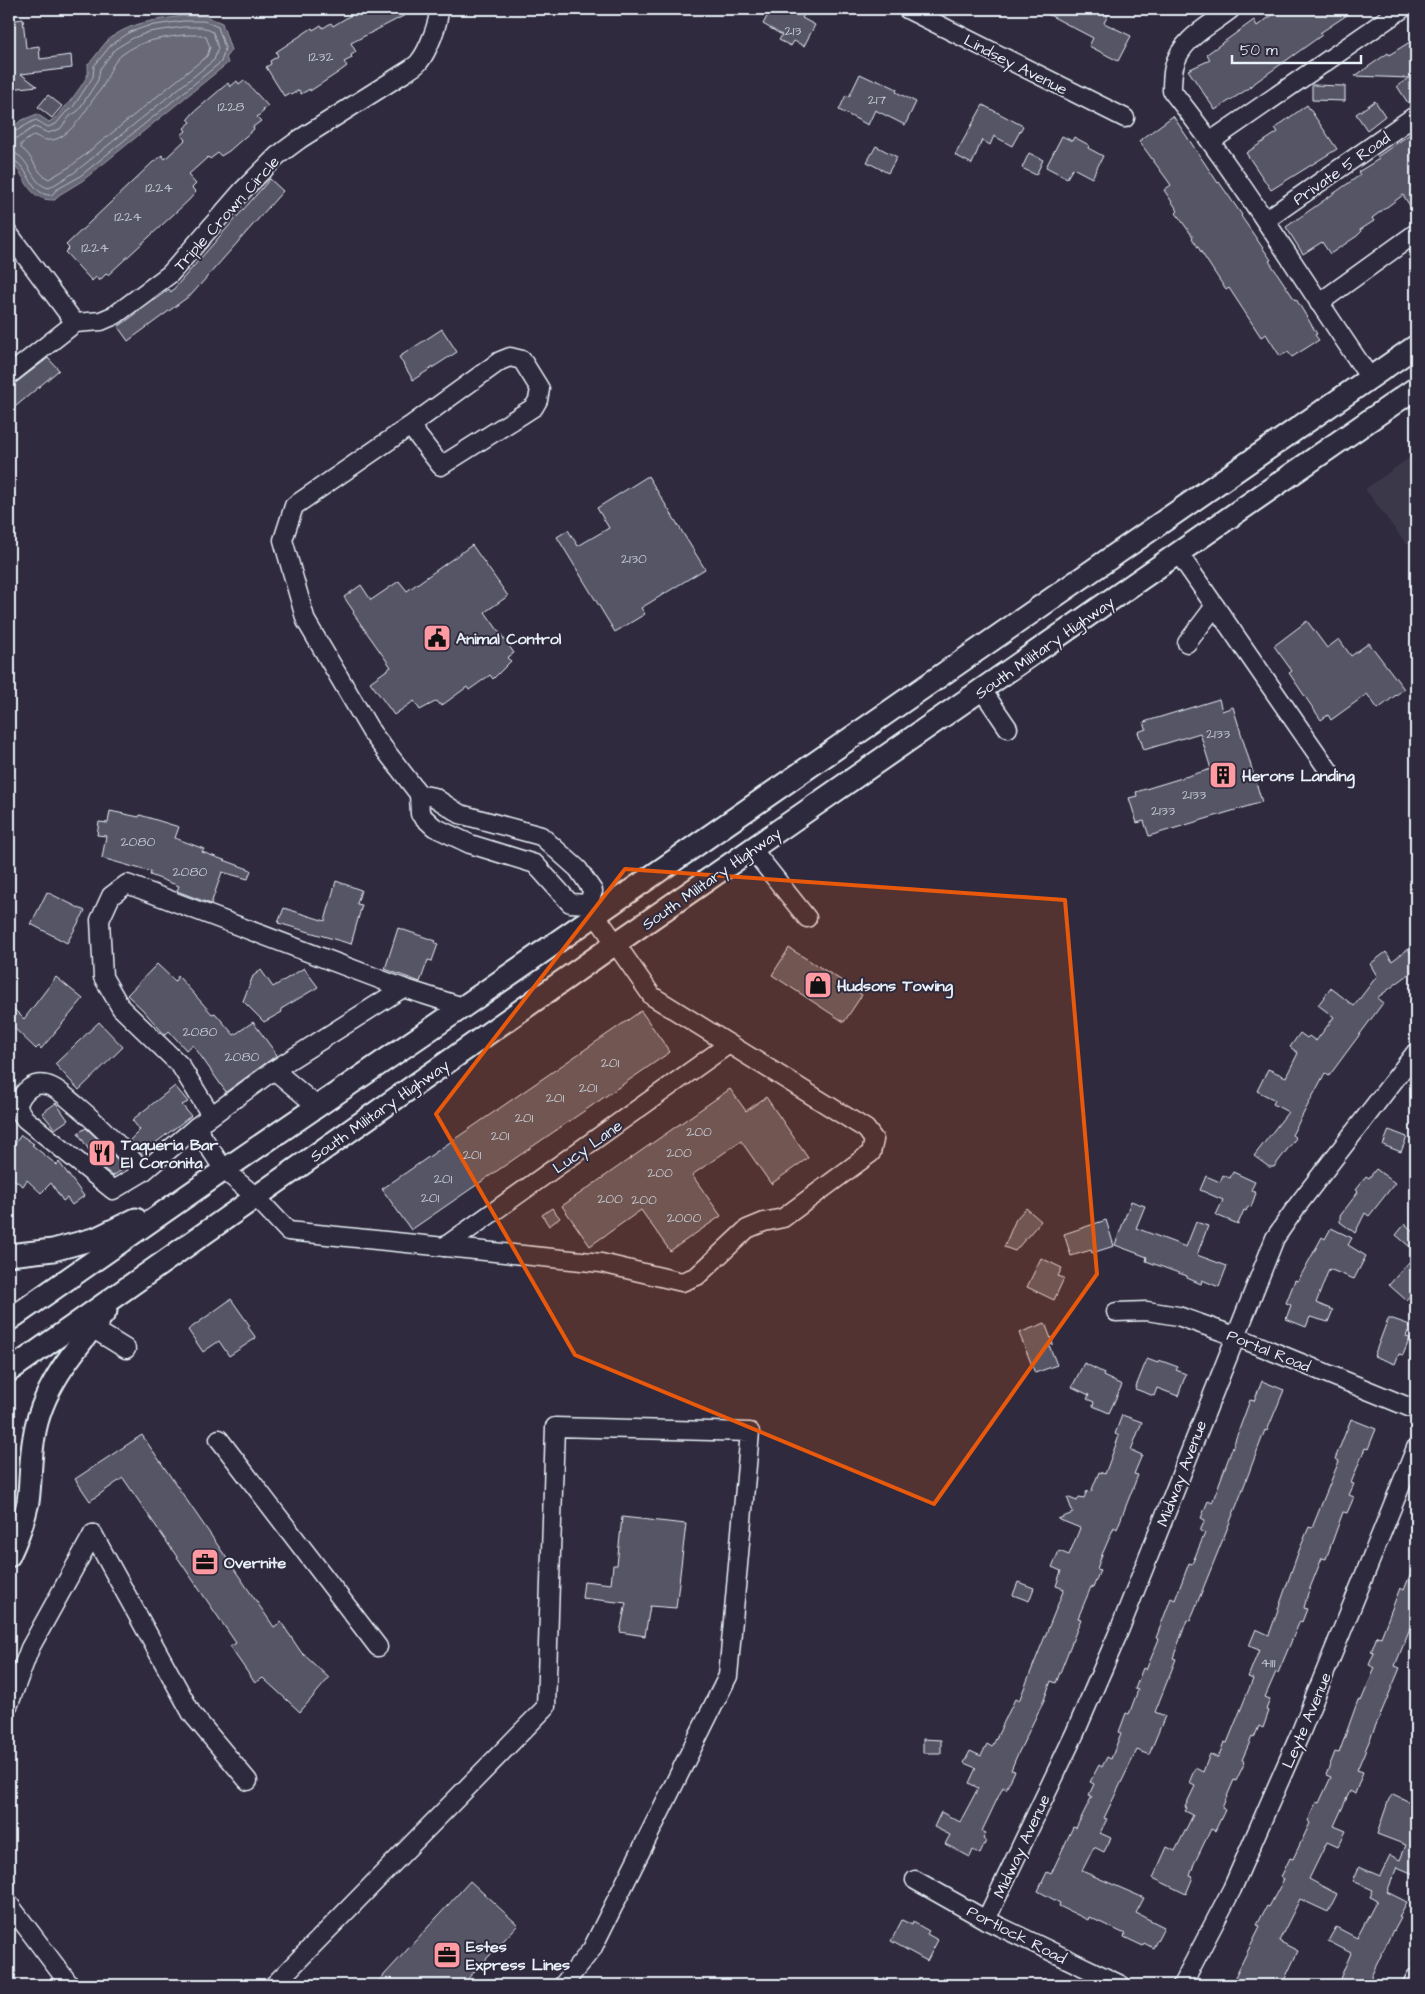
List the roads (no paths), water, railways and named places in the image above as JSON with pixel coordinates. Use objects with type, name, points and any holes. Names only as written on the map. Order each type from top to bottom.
[{"type":"main road","points":[[9,1320],[224,1170],[463,1008],[591,909],[1416,346]]},
{"type":"main road","name":"South Military Highway","points":[[9,1371],[615,944],[1416,388]]},
{"type":"main road","points":[[9,1255],[53,1250],[97,1238],[138,1218],[224,1170]]},
{"type":"main road","points":[[9,1556],[19,1534],[28,1502],[34,1435],[44,1402],[60,1371],[121,1293]]},
{"type":"street","name":"Triple Crown Circle","points":[[75,323],[101,320],[115,315],[170,274],[243,190],[277,156],[419,62],[430,42],[439,16],[439,9]]},
{"type":"street","name":"Lindsey Avenue","points":[[907,9],[1126,118]]},
{"type":"street","points":[[1231,9],[1200,30],[1182,49],[1174,66],[1172,91],[1211,141],[1266,220],[1370,378]]},
{"type":"street","points":[[1211,141],[1402,9]]},
{"type":"street","name":"Private 5 Road","points":[[1266,220],[1416,115]]},
{"type":"street","points":[[1319,303],[1416,233]]},
{"type":"street","points":[[9,234],[75,323],[9,375]]},
{"type":"street","points":[[196,1127],[224,1170],[256,1197],[288,1231],[601,1263],[682,1282],[697,1276],[747,1229],[764,1222],[783,1218],[871,1153],[874,1140],[866,1128],[652,996],[591,909],[570,903],[536,864],[470,844],[434,827],[420,814],[419,794],[372,732],[306,622],[283,540],[294,506],[500,361],[510,356],[522,360],[540,389],[538,400],[534,407],[441,466],[410,426]]},
{"type":"street","points":[[1178,554],[1329,771]]},
{"type":"street","points":[[1187,644],[1215,606]]},
{"type":"street","points":[[982,690],[1008,728]]},
{"type":"street","points":[[419,794],[434,797],[460,814],[542,836],[578,869],[593,891],[591,909]]},
{"type":"street","points":[[752,849],[807,918]]},
{"type":"street","points":[[211,1115],[180,1065],[121,1008],[104,977],[100,920],[111,896],[127,884],[403,988],[463,1008]]},
{"type":"street","points":[[142,1172],[117,1142],[94,1120],[51,1086],[34,1085],[22,1093],[17,1106],[25,1119],[113,1190],[142,1172],[211,1115],[274,1070],[403,988]]},
{"type":"street","name":"Lucy Lane","points":[[444,1247],[729,1044]]},
{"type":"street","name":"Midway Avenue","points":[[986,1920],[1075,1733],[1117,1636],[1274,1238],[1416,1052]]},
{"type":"street","points":[[274,1070],[318,1106]]},
{"type":"street","name":"Portal Road","points":[[1116,1312],[1147,1311],[1178,1316],[1235,1336],[1416,1410]]},
{"type":"street","points":[[92,1328],[126,1349]]},
{"type":"street","points":[[274,1985],[546,1707],[556,1427],[750,1432],[728,1676],[592,1949],[562,1985]]},
{"type":"street","points":[[219,1440],[378,1647]]},
{"type":"street","name":"Leyte Avenue","points":[[1182,1985],[1232,1888],[1300,1734],[1416,1448]]},
{"type":"street","points":[[9,1704],[30,1648],[93,1534],[192,1714],[248,1781]]},
{"type":"street","name":"Portlock Road","points":[[915,1880],[986,1920],[1121,1985]]},
{"type":"street","points":[[9,1904],[70,1985]]},
{"type":"street","points":[[1412,1985],[1416,1977]]},
{"type":"water","points":[[183,16],[205,16],[222,23],[231,50],[226,57],[228,63],[82,181],[59,195],[55,200],[37,196],[15,167],[9,163],[9,131],[20,121],[37,114],[49,122],[53,119],[70,101],[84,81],[88,73],[88,64],[108,40],[116,34],[144,23]]},
{"type":"place","name":"Animal Control","points":[[437,638]]},
{"type":"place","name":"Herons Landing","points":[[1223,775]]},
{"type":"place","name":"Hudsons Towing","points":[[818,985]]},
{"type":"place","name":"Taqueria Bar El Coronita","points":[[102,1153]]},
{"type":"place","name":"Overnite","points":[[205,1562]]},
{"type":"place","name":"Estes Express Lines","points":[[447,1955]]}]
